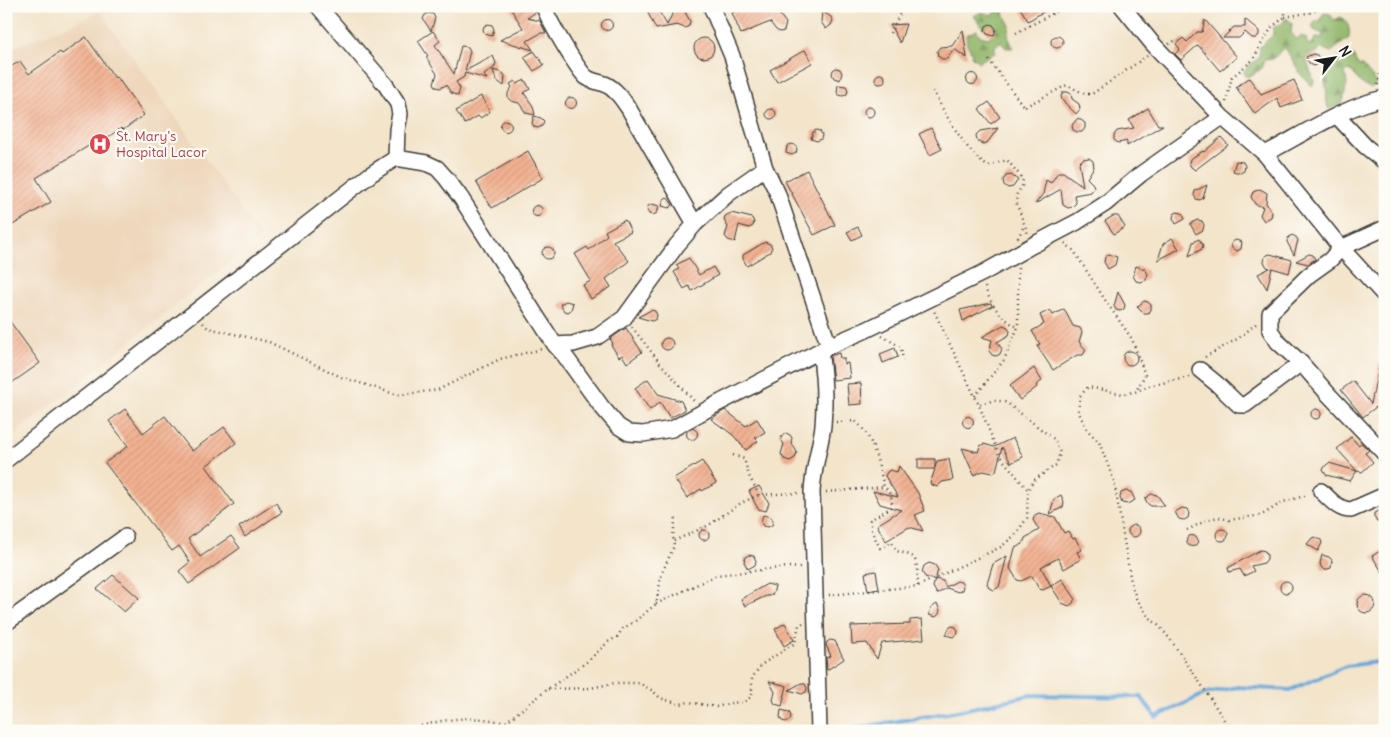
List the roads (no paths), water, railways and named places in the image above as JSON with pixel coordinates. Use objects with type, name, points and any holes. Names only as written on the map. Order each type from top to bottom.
[{"type":"street","points":[[318,6],[385,84],[398,104],[400,114],[397,130],[396,158]]},
{"type":"street","points":[[544,6],[557,33],[586,77],[606,84],[619,95],[629,109],[695,224]]},
{"type":"street","points":[[711,6],[732,56],[764,168],[777,192],[824,349],[822,426],[812,492],[819,731]]},
{"type":"street","points":[[1122,6],[1158,49],[1222,118],[1265,154],[1341,248],[1385,296]]},
{"type":"street","points":[[1265,154],[1337,116],[1380,98]]},
{"type":"street","points":[[1337,116],[1365,146],[1385,162]]},
{"type":"street","points":[[6,460],[371,174],[396,158],[426,162],[437,168],[461,198],[555,346],[566,356],[601,406],[618,426],[629,433],[655,433],[672,429],[824,349],[928,301],[983,273],[1032,244],[1077,222],[1105,204],[1141,174],[1222,118]]},
{"type":"street","points":[[555,346],[573,344],[597,337],[624,318],[677,245],[695,224],[728,194],[764,168]]},
{"type":"street","points":[[1385,228],[1341,248],[1270,313],[1270,330],[1278,342],[1301,363],[1328,395],[1385,454]]},
{"type":"street","points":[[1200,370],[1239,405],[1246,405],[1301,363]]},
{"type":"street","points":[[1321,491],[1345,510],[1351,510],[1385,495]]},
{"type":"street","points":[[6,623],[124,537]]},
{"type":"waterway","points":[[839,731],[958,711],[1031,695],[1141,697],[1156,717],[1207,693],[1238,687],[1290,690],[1346,666],[1385,661]]},
{"type":"place","name":"St. Mary's Hospital Lacor","points":[[100,144]]}]
